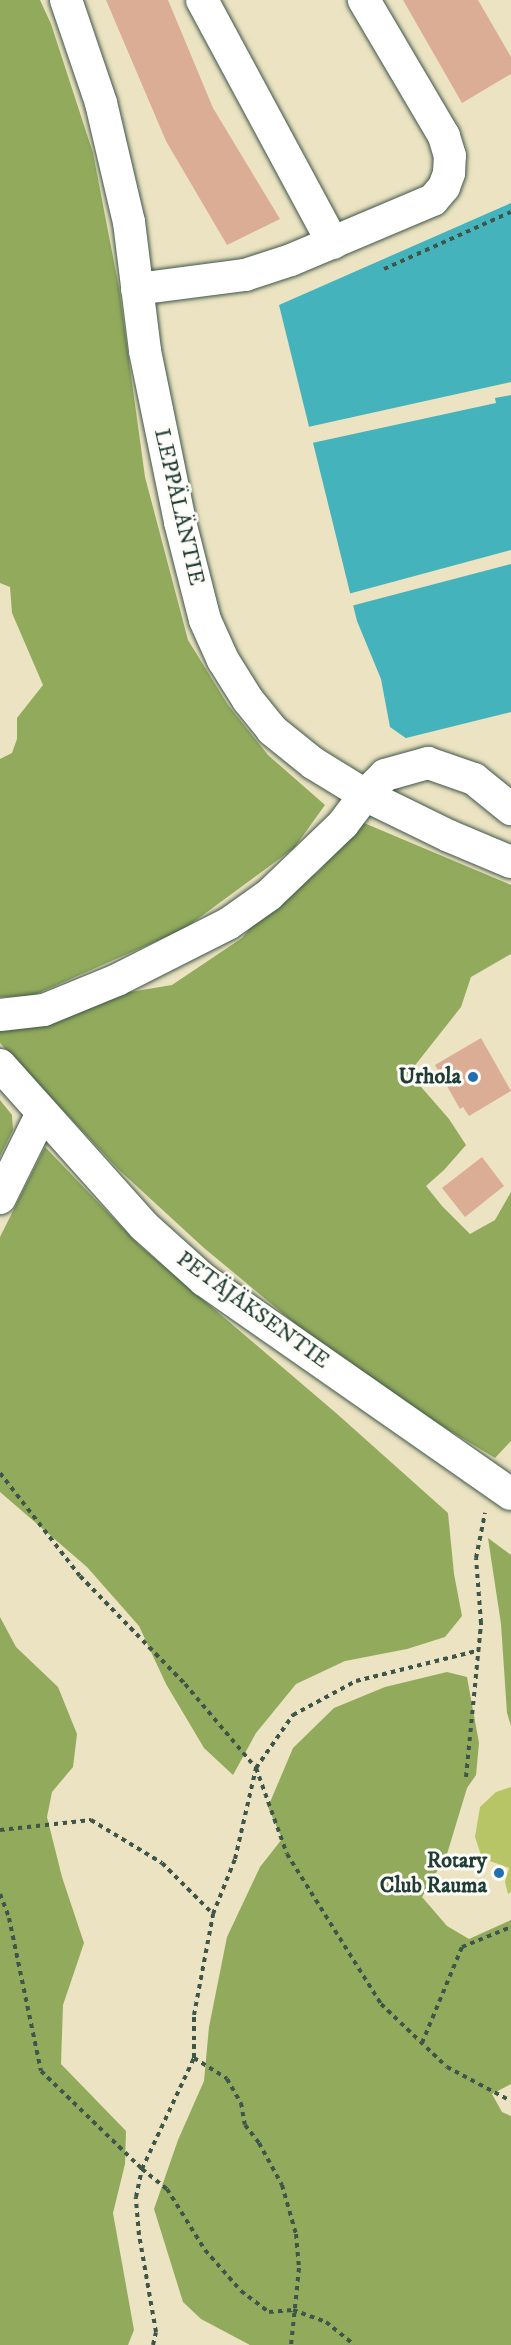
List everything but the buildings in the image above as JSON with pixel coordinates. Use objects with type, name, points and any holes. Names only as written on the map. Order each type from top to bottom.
[{"type":"street","name":"LEPPÄLÄNTIE","points":[[66,0],[101,103],[129,222],[144,351],[180,522],[205,620],[218,650],[248,700],[272,730],[313,763],[365,795],[449,836],[511,862]]},
{"type":"street","points":[[202,0],[333,243]]},
{"type":"street","points":[[137,289],[245,275],[333,243],[433,200],[444,187],[449,173],[450,156],[444,136],[364,0]]},
{"type":"street","points":[[0,1015],[44,1010],[117,981],[228,924],[269,895],[343,824],[365,795],[385,775],[428,764],[474,779],[511,809]]},
{"type":"street","name":"PETÄJÄKSENTIE","points":[[0,1065],[144,1226],[204,1280],[501,1487]]},
{"type":"street","points":[[0,1198],[42,1113]]},
{"type":"path","points":[[384,269],[511,212]]},
{"type":"path","points":[[0,1473],[81,1576],[185,1684],[256,1768],[287,1854],[381,2004],[447,2067],[511,2102]]},
{"type":"path","points":[[466,1777],[476,1651],[481,1623],[476,1558],[501,1487]]},
{"type":"path","points":[[153,2345],[156,2332],[139,2235],[136,2197],[142,2169],[194,2058],[194,2015],[213,1914],[236,1859],[256,1768],[293,1714],[356,1681],[476,1651]]},
{"type":"path","points":[[0,1830],[91,1820],[162,1863],[213,1914]]},
{"type":"path","points":[[0,1894],[9,1918],[41,2071],[142,2169],[167,2189],[205,2250],[241,2291],[269,2312],[293,2310],[326,2322],[354,2345]]},
{"type":"path","points":[[422,2043],[462,1947],[511,1927]]},
{"type":"path","points":[[194,2058],[227,2079],[241,2103],[246,2125],[259,2143],[282,2185],[296,2234],[299,2268],[291,2345]]},
{"type":"green space","points":[[0,0],[40,0],[51,24],[93,153],[119,288],[145,477],[188,640],[228,705],[268,755],[325,805],[294,848],[184,929],[32,996],[0,997],[0,759],[12,753],[17,739],[17,718],[43,685],[12,613],[10,587],[0,583]]},
{"type":"green space","points":[[364,823],[511,885],[511,954],[471,977],[461,1007],[409,1073],[449,1119],[466,1145],[426,1186],[442,1206],[470,1234],[495,1220],[511,1192],[511,1441],[495,1458],[424,1415],[321,1345],[204,1248],[118,1169],[0,1043],[0,1027],[112,995],[172,985],[242,938],[269,906],[318,872]]},
{"type":"green space","points":[[0,1100],[12,1115],[13,1130],[0,1156]]},
{"type":"green space","points":[[45,1147],[139,1245],[336,1413],[448,1513],[454,1574],[462,1616],[445,1637],[407,1649],[345,1661],[296,1684],[256,1733],[233,1775],[204,1748],[166,1684],[139,1626],[87,1567],[0,1492],[0,1237]]},
{"type":"green space","points":[[488,1538],[511,1555],[511,1726],[507,1713],[501,1624]]},
{"type":"green space","points":[[0,1617],[16,1647],[58,1687],[77,1734],[73,1767],[52,1792],[47,1817],[62,1877],[84,1943],[63,2005],[61,2064],[126,2131],[125,2164],[113,2213],[134,2330],[128,2345],[0,2345]]},
{"type":"green space","points":[[447,1672],[467,1677],[479,1743],[476,1775],[467,1788],[447,1854],[422,1897],[447,1926],[469,1939],[511,1920],[511,2084],[492,2094],[502,2112],[511,2116],[511,2345],[250,2345],[201,2319],[183,2302],[154,2209],[178,2140],[204,2081],[209,2027],[227,1937],[260,1867],[282,1839],[268,1807],[293,1748],[334,1708],[385,1687]]},
{"type":"green space","points":[[511,1787],[511,1892],[508,1894],[505,1882],[509,1868],[482,1858],[475,1837],[480,1807],[496,1792]]},
{"type":"water","points":[[511,203],[511,716],[410,741],[390,727],[381,679],[357,621],[279,305]]},
{"type":"pier","points":[[511,382],[511,395],[495,398],[496,403],[312,443],[308,427]]},
{"type":"pier","points":[[511,550],[511,564],[351,606],[348,594]]},
{"type":"pier","points":[[511,712],[511,719],[411,744],[402,739]]},
{"type":"place","name":"Urhola","points":[[473,1077]]},
{"type":"place","name":"Rotary Club Rauma","points":[[499,1873]]}]
